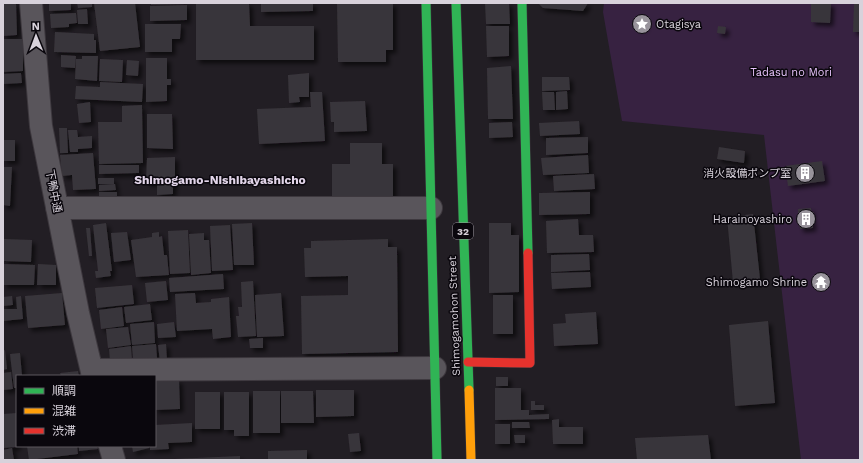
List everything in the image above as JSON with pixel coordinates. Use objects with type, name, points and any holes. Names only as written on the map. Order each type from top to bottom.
[{"type":"main road","name":"Shimogamohon Street","points":[[426,3],[437,460]]},
{"type":"main road","name":"Shimogamohon Street","points":[[456,3],[471,460]]},
{"type":"main road","points":[[468,362],[530,363],[522,3]]},
{"type":"street","name":"下鴨中通","points":[[31,3],[41,126],[92,373]]},
{"type":"street","points":[[57,208],[431,208]]},
{"type":"street","points":[[92,373],[435,368]]},
{"type":"street","points":[[110,447],[114,460]]},
{"type":"green space","name":"Tadasu no Mori","points":[[604,3],[860,3],[860,460],[801,460],[764,135],[622,121],[603,12]]},
{"type":"building","points":[[3,3],[16,3],[17,35],[3,36]]},
{"type":"building","points":[[49,3],[71,3],[71,10],[49,11]]},
{"type":"building","points":[[77,3],[92,3],[92,7],[78,8]]},
{"type":"building","points":[[94,3],[135,3],[140,47],[100,51]]},
{"type":"building","points":[[151,3],[186,3],[186,4],[151,5]]},
{"type":"building","points":[[196,3],[249,3],[250,26],[314,26],[314,60],[196,60]]},
{"type":"building","points":[[261,3],[313,3],[313,11],[261,12]]},
{"type":"building","points":[[337,3],[393,3],[393,50],[386,50],[386,62],[338,62]]},
{"type":"building","points":[[485,3],[509,3],[510,24],[486,24]]},
{"type":"building","points":[[538,3],[588,3],[583,11],[543,8]]},
{"type":"building","points":[[811,3],[831,3],[830,23],[811,22]]},
{"type":"building","points":[[854,3],[860,3],[860,32],[853,32]]},
{"type":"building","points":[[187,5],[187,20],[150,21],[150,6]]},
{"type":"building","points":[[87,9],[88,24],[78,24],[77,10]]},
{"type":"building","points":[[76,13],[77,23],[69,24],[69,27],[51,28],[50,14]]},
{"type":"building","points":[[637,21],[645,21],[644,28],[636,28]]},
{"type":"building","points":[[145,24],[181,24],[180,39],[172,39],[172,52],[145,52]]},
{"type":"building","points":[[486,26],[509,26],[509,56],[487,57]]},
{"type":"building","points":[[718,26],[726,27],[725,34],[717,33]]},
{"type":"building","points":[[55,32],[94,34],[94,40],[96,40],[96,53],[54,52]]},
{"type":"building","points":[[3,39],[23,39],[23,71],[3,72]]},
{"type":"building","points":[[61,55],[76,56],[75,68],[61,67]]},
{"type":"building","points":[[82,56],[98,56],[97,81],[75,79],[76,59],[82,59]]},
{"type":"building","points":[[146,58],[167,58],[167,79],[171,79],[171,85],[167,85],[167,101],[146,102]]},
{"type":"building","points":[[100,59],[123,60],[122,82],[99,81]]},
{"type":"building","points":[[127,60],[139,61],[138,76],[126,75]]},
{"type":"building","points":[[511,66],[513,119],[488,119],[487,68]]},
{"type":"building","points":[[21,73],[22,83],[3,84],[3,74]]},
{"type":"building","points":[[309,73],[309,97],[299,97],[300,102],[289,103],[288,75]]},
{"type":"building","points":[[542,77],[569,77],[570,90],[542,91]]},
{"type":"building","points":[[100,82],[143,84],[142,102],[75,99],[76,86],[100,87]]},
{"type":"building","points":[[567,91],[568,109],[556,110],[556,92]]},
{"type":"building","points":[[310,92],[322,92],[325,141],[259,144],[257,109],[311,107]]},
{"type":"building","points":[[542,92],[554,92],[555,110],[543,110]]},
{"type":"building","points":[[365,101],[367,131],[334,132],[334,122],[331,122],[330,102]]},
{"type":"building","points":[[90,102],[91,122],[79,123],[77,104]]},
{"type":"building","points":[[142,105],[143,163],[99,164],[98,122],[122,122],[122,106]]},
{"type":"building","points":[[147,114],[172,114],[173,149],[147,148]]},
{"type":"building","points":[[579,121],[580,134],[540,136],[539,123]]},
{"type":"building","points":[[512,122],[513,137],[489,138],[489,123]]},
{"type":"building","points":[[59,128],[67,128],[68,153],[60,153]]},
{"type":"building","points":[[68,130],[77,130],[78,137],[92,136],[92,148],[78,149],[78,152],[70,152]]},
{"type":"building","points":[[588,137],[588,153],[546,155],[546,138]]},
{"type":"building","points":[[3,140],[15,140],[15,161],[3,161]]},
{"type":"building","points":[[350,143],[382,143],[382,164],[393,164],[393,199],[332,198],[332,164],[350,164]]},
{"type":"building","points":[[719,147],[745,151],[744,163],[717,159]]},
{"type":"building","points":[[93,153],[96,189],[73,190],[72,175],[62,176],[60,155]]},
{"type":"building","points":[[588,155],[589,173],[543,175],[541,158]]},
{"type":"building","points":[[175,157],[175,185],[173,185],[173,194],[157,195],[157,183],[146,182],[147,158]]},
{"type":"building","name":"消火設備ポンプ室","points":[[822,161],[825,181],[788,186],[785,166]]},
{"type":"building","points":[[99,165],[139,165],[139,173],[99,174]]},
{"type":"building","points":[[3,167],[12,167],[10,206],[3,205]]},
{"type":"building","points":[[594,174],[595,189],[554,191],[553,176]]},
{"type":"building","points":[[98,178],[114,178],[114,184],[98,184]]},
{"type":"building","points":[[115,184],[116,190],[99,191],[99,185]]},
{"type":"building","points":[[99,192],[117,192],[117,197],[99,197]]},
{"type":"building","points":[[590,192],[590,214],[539,215],[539,193]]},
{"type":"building","name":"Harainoyashiro","points":[[811,208],[813,228],[800,229],[798,209]]},
{"type":"building","points":[[753,214],[760,279],[733,282],[727,217]]},
{"type":"building","points":[[578,219],[579,235],[593,235],[594,252],[547,253],[546,221]]},
{"type":"building","points":[[106,223],[112,271],[110,271],[111,276],[96,278],[95,271],[98,271],[93,225]]},
{"type":"building","points":[[252,223],[254,265],[234,265],[232,224]]},
{"type":"building","points":[[489,223],[511,223],[511,235],[519,235],[519,292],[489,293]]},
{"type":"building","points":[[230,225],[233,270],[212,271],[210,226]]},
{"type":"building","points":[[86,228],[90,228],[92,256],[89,256]]},
{"type":"building","points":[[188,230],[190,273],[170,274],[168,231]]},
{"type":"building","points":[[127,232],[131,260],[114,262],[111,233]]},
{"type":"building","points":[[159,232],[159,237],[162,236],[164,255],[167,255],[169,275],[136,277],[131,240],[152,237],[152,233]]},
{"type":"building","points":[[204,233],[204,240],[209,240],[211,273],[191,275],[189,234]]},
{"type":"building","points":[[4,239],[32,240],[31,262],[4,261]]},
{"type":"building","points":[[388,239],[388,247],[397,247],[398,352],[302,354],[301,296],[348,295],[348,276],[305,277],[304,248],[311,248],[311,241]]},
{"type":"building","points":[[589,254],[590,270],[551,272],[551,255]]},
{"type":"building","points":[[3,264],[35,265],[34,285],[3,285]]},
{"type":"building","points":[[38,264],[56,265],[56,285],[37,285]]},
{"type":"building","points":[[590,272],[591,287],[552,289],[551,273]]},
{"type":"building","points":[[223,274],[224,289],[170,292],[169,278]]},
{"type":"building","points":[[166,281],[168,300],[147,302],[145,283]]},
{"type":"building","points":[[253,281],[256,336],[238,337],[236,316],[239,316],[238,307],[242,307],[241,282]]},
{"type":"building","points":[[132,285],[134,304],[97,308],[95,288]]},
{"type":"building","points":[[62,293],[65,325],[28,328],[25,296]]},
{"type":"building","points":[[195,293],[196,303],[211,302],[211,299],[229,297],[231,337],[213,339],[212,329],[177,331],[175,294]]},
{"type":"building","points":[[281,293],[284,336],[257,337],[255,295]]},
{"type":"building","points":[[493,295],[513,295],[513,334],[493,334]]},
{"type":"building","points":[[12,296],[13,305],[3,306],[3,297]]},
{"type":"building","points":[[21,296],[23,319],[3,321],[3,309],[17,309],[16,297]]},
{"type":"building","points":[[150,304],[152,320],[126,323],[124,307]]},
{"type":"building","points":[[122,307],[124,326],[101,329],[99,310]]},
{"type":"building","points":[[596,312],[598,344],[554,346],[553,324],[566,323],[565,314]]},
{"type":"building","points":[[768,321],[775,403],[735,406],[729,325]]},
{"type":"building","points":[[154,322],[155,343],[132,345],[130,324]]},
{"type":"building","points":[[174,322],[176,337],[158,338],[157,324]]},
{"type":"building","points":[[128,327],[131,345],[108,348],[106,329]]},
{"type":"building","points":[[263,338],[263,348],[250,348],[249,339]]},
{"type":"building","points":[[156,344],[157,358],[133,360],[132,346]]},
{"type":"building","points":[[166,344],[167,361],[160,362],[158,345]]},
{"type":"building","points":[[131,346],[132,360],[110,362],[109,349]]},
{"type":"building","points":[[5,350],[7,369],[3,370],[3,351]]},
{"type":"building","points":[[20,353],[22,375],[16,375],[16,388],[14,388],[10,354]]},
{"type":"building","points":[[78,371],[79,375],[61,375],[60,373]]},
{"type":"building","points":[[11,372],[13,389],[3,390],[3,373]]},
{"type":"building","points":[[496,377],[508,377],[508,386],[496,386]]},
{"type":"building","points":[[156,380],[179,380],[180,409],[156,410]]},
{"type":"building","points":[[495,388],[521,388],[521,410],[529,410],[529,415],[549,414],[549,419],[495,420]]},
{"type":"building","points":[[316,390],[354,390],[354,416],[316,417]]},
{"type":"building","points":[[253,391],[280,391],[280,433],[253,433]]},
{"type":"building","points":[[281,391],[313,391],[314,423],[281,423]]},
{"type":"building","points":[[195,392],[220,392],[220,429],[195,429]]},
{"type":"building","points":[[224,392],[249,392],[249,436],[234,436],[234,430],[224,430]]},
{"type":"building","points":[[531,401],[535,401],[535,405],[544,405],[544,410],[531,410]]},
{"type":"building","points":[[16,413],[17,447],[3,448],[3,414]]},
{"type":"building","points":[[559,419],[559,427],[583,427],[583,444],[553,444],[552,420]]},
{"type":"building","points":[[512,422],[529,422],[530,428],[512,428]]},
{"type":"building","points":[[192,423],[192,442],[168,443],[169,449],[150,450],[150,447],[156,447],[156,425]]},
{"type":"building","points":[[495,424],[510,424],[510,444],[495,444]]},
{"type":"building","points":[[359,433],[361,451],[350,452],[348,434]]},
{"type":"building","points":[[514,435],[525,435],[525,443],[515,443]]},
{"type":"building","points":[[708,435],[711,460],[637,460],[635,438]]},
{"type":"building","points":[[27,447],[77,447],[78,454],[29,460]]},
{"type":"building","points":[[79,447],[97,447],[98,449],[79,451]]},
{"type":"building","points":[[132,447],[149,447],[149,448],[133,452]]},
{"type":"building","points":[[12,448],[14,460],[4,460],[3,450]]},
{"type":"building","points":[[307,450],[307,460],[268,460],[268,451]]},
{"type":"building","points":[[240,456],[240,460],[174,460],[174,459]]},
{"type":"traffic: fast","points":[[426,3],[437,460]]},
{"type":"traffic: fast","points":[[456,3],[469,390]]},
{"type":"traffic: fast","points":[[522,3],[528,253]]},
{"type":"traffic: slow","points":[[469,390],[471,460]]},
{"type":"traffic: jam","points":[[468,362],[530,363],[528,253]]},
{"type":"place","name":"Otagisya","points":[[642,24]]},
{"type":"place","name":"消火設備ポンプ室","points":[[805,173]]},
{"type":"place","name":"Harainoyashiro","points":[[806,219]]},
{"type":"place","name":"Shimogamo Shrine","points":[[821,282]]},
{"type":"district","name":"Shimogamo-Nishibayashicho","points":[[220,180]]}]
